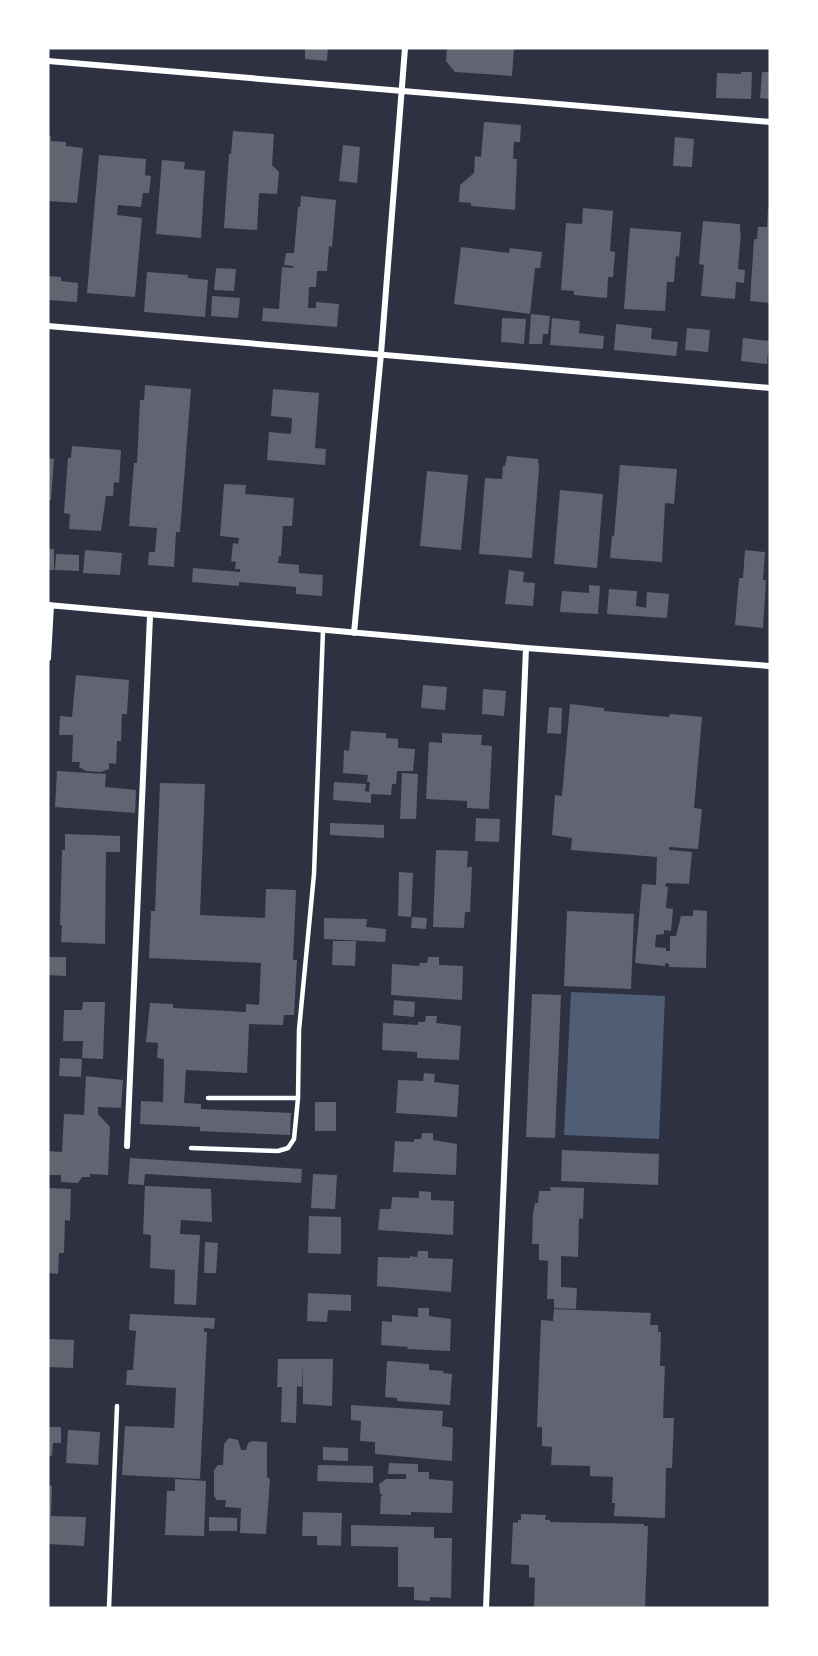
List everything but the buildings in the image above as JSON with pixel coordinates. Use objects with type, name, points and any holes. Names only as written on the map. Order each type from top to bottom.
[{"type":"street","points":[[354,633],[381,354],[405,48]]},
{"type":"street","points":[[48,61],[770,122]]},
{"type":"street","points":[[48,326],[770,388]]},
{"type":"street","points":[[48,658],[50,605],[150,616],[526,648],[770,666]]},
{"type":"street","points":[[127,1146],[150,616]]},
{"type":"street","points":[[486,1608],[526,648]]},
{"type":"lane","points":[[191,1148],[278,1151],[288,1148],[294,1139],[298,1098],[299,1030],[314,874],[323,630]]},
{"type":"lane","points":[[208,1098],[298,1098]]},
{"type":"lane","points":[[109,1608],[117,1406]]},
{"type":"water","points":[[571,992],[665,996],[659,1139],[564,1135]]}]
